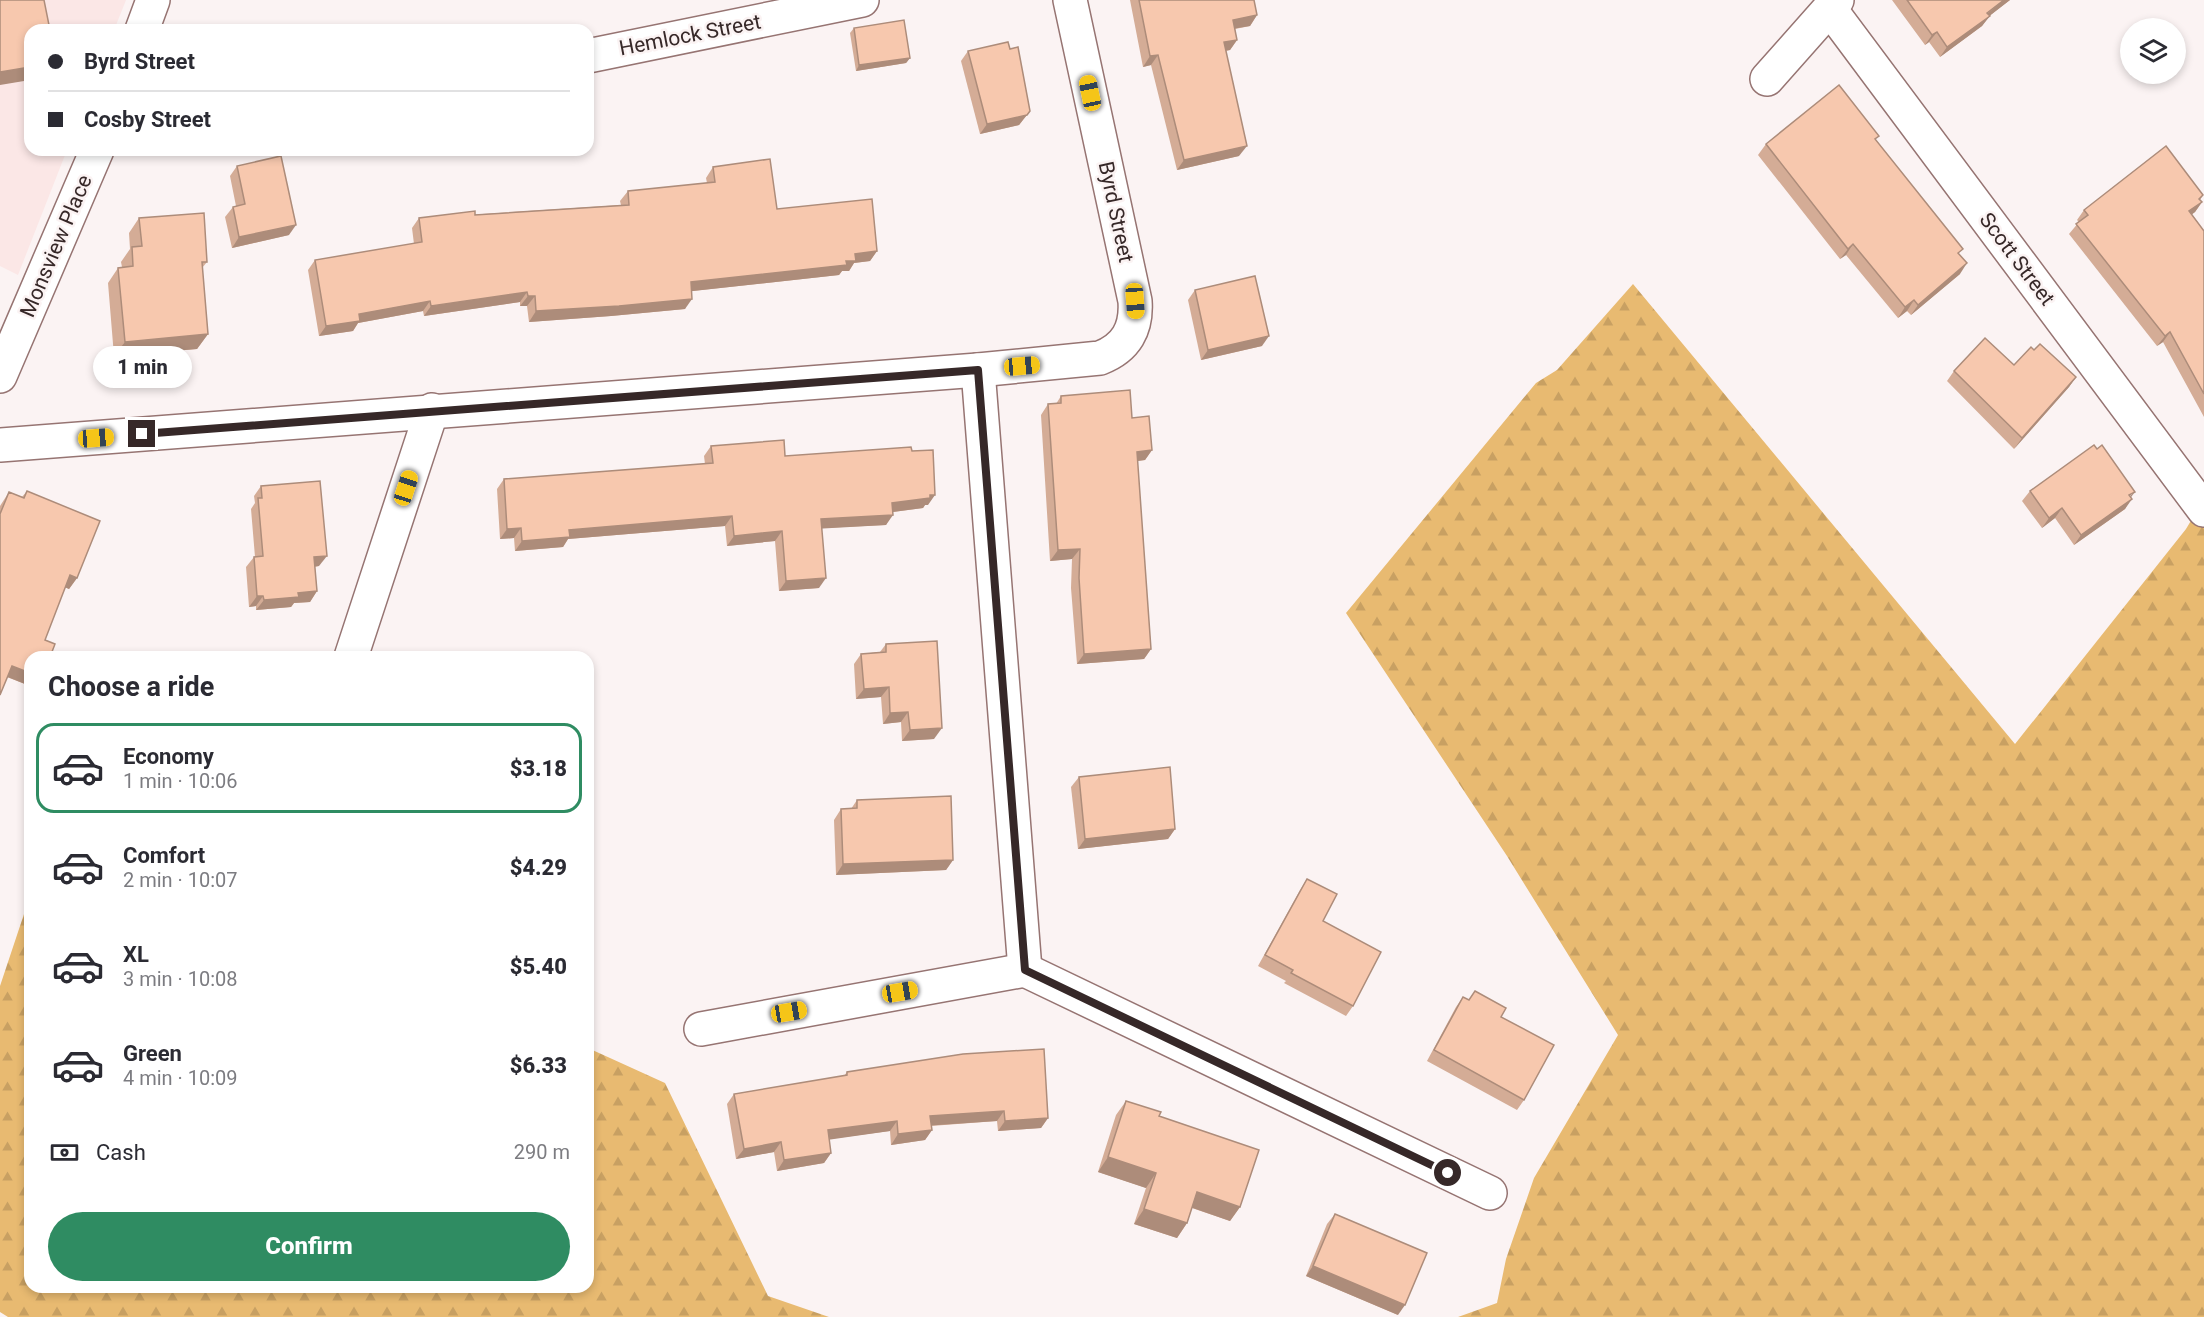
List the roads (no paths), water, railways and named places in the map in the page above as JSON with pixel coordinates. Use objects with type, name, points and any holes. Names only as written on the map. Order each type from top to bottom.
[{"type":"street","points":[[144,24],[153,0]]},
{"type":"street","name":"Hemlock Street","points":[[594,55],[862,0]]},
{"type":"street","name":"Byrd Street","points":[[0,445],[432,410],[978,370],[1100,358],[1120,348],[1134,327],[1135,301],[1070,0]]},
{"type":"street","points":[[1767,79],[1834,4]]},
{"type":"street","name":"Scott Street","points":[[1834,4],[2204,510]]},
{"type":"street","name":"Monsview Place","points":[[0,376],[12,313],[94,156]]},
{"type":"street","points":[[978,370],[1025,970]]},
{"type":"street","points":[[353,651],[432,410]]},
{"type":"street","points":[[701,1029],[1025,970],[1490,1193]]}]
